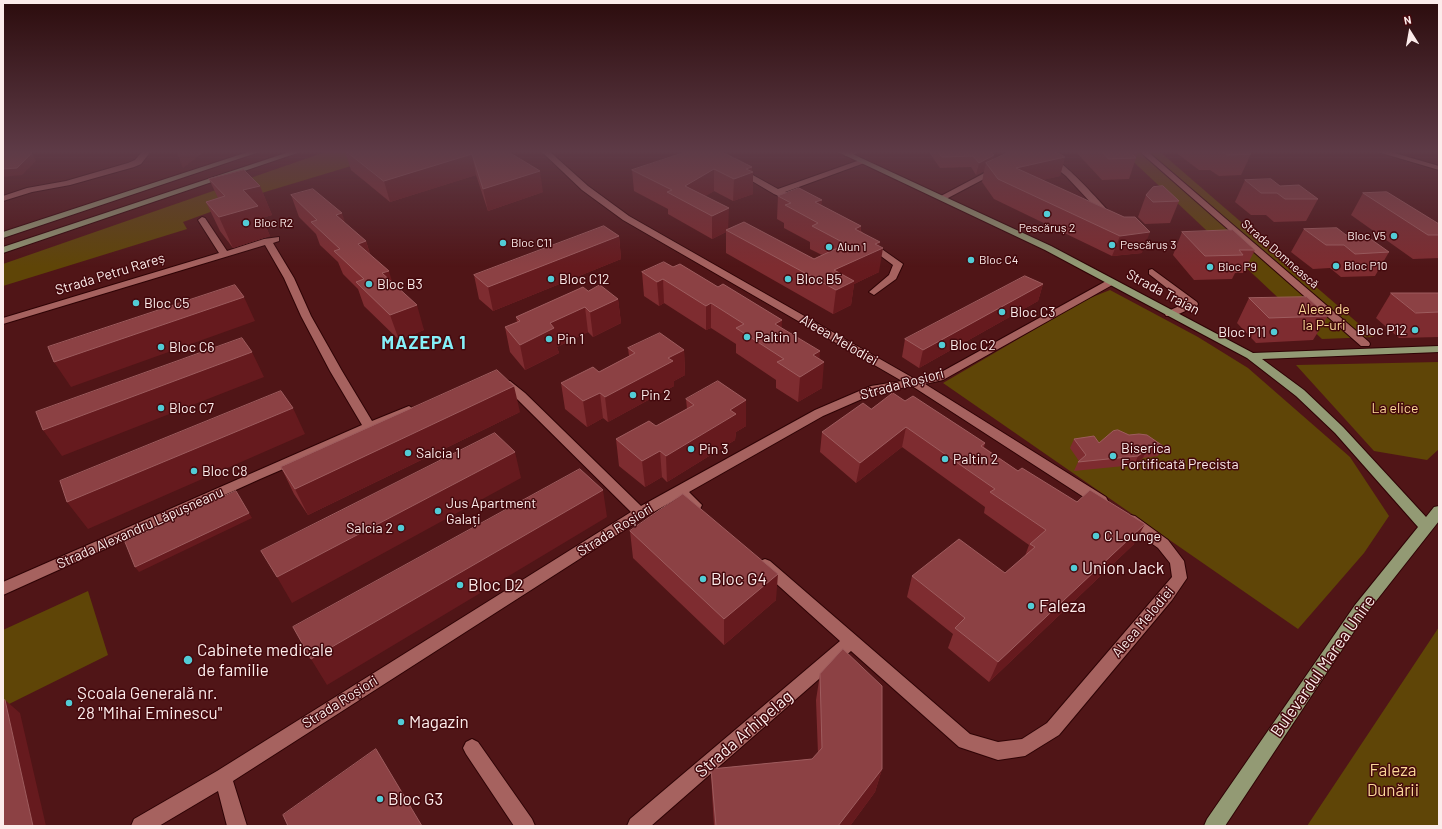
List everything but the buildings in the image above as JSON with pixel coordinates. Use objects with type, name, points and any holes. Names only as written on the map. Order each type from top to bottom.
[{"type":"main road","points":[[3,235],[141,190]]},
{"type":"main road","points":[[3,250],[184,190]]},
{"type":"main road","name":"Strada Traian","points":[[926,190],[1048,248],[1250,356],[1300,393],[1339,430],[1426,526]]},
{"type":"main road","points":[[1250,356],[1439,349]]},
{"type":"main road","name":"Bulevardul Marea Unire","points":[[1214,826],[1360,610],[1439,511]]},
{"type":"street","points":[[3,199],[32,190]]},
{"type":"street","name":"Aleea Melodiei","points":[[587,190],[626,218],[1000,435],[1118,512],[1163,544],[1178,561],[1180,578],[1167,596],[1053,729],[1026,747],[998,751],[965,741],[850,642],[827,618],[754,555]]},
{"type":"street","points":[[773,190],[807,207]]},
{"type":"street","points":[[777,192],[784,190]]},
{"type":"street","points":[[943,197],[957,190]]},
{"type":"street","points":[[1084,190],[1113,221]]},
{"type":"street","name":"Strada Domnească","points":[[1187,190],[1365,344]]},
{"type":"street","points":[[202,220],[224,254]]},
{"type":"street","points":[[858,236],[898,264],[898,270],[892,279],[874,292]]},
{"type":"street","name":"Strada Petru Rareș","points":[[3,321],[271,240],[306,316],[336,372],[369,426]]},
{"type":"street","points":[[1152,272],[1193,304],[1170,314]]},
{"type":"street","name":"Strada Roșiori","points":[[141,826],[222,777],[640,513],[819,412],[875,389],[939,378],[1111,282]]},
{"type":"street","points":[[492,381],[506,384],[521,396],[640,513]]},
{"type":"street","name":"Strada Alexandru Lăpușneanu","points":[[3,589],[369,426],[418,406]]},
{"type":"street","points":[[679,491],[708,516]]},
{"type":"street","name":"Strada Arhipelag","points":[[637,826],[850,642]]},
{"type":"street","points":[[472,748],[526,826]]},
{"type":"street","points":[[222,777],[238,826]]},
{"type":"green space","points":[[217,190],[273,190],[183,222],[187,229],[3,286],[3,264]]},
{"type":"green space","name":"Aleea de la P-uri","points":[[1163,190],[1204,190],[1374,337],[1322,339]]},
{"type":"green space","points":[[1110,290],[1198,337],[1248,368],[1350,457],[1389,516],[1364,553],[1298,629],[943,383],[1085,300]]},
{"type":"green space","name":"La elice","points":[[1439,362],[1439,449],[1427,460],[1374,451],[1296,365]]},
{"type":"green space","points":[[88,591],[108,655],[3,707],[3,630]]},
{"type":"green space","name":"Faleza Dunării","points":[[1439,627],[1439,826],[1307,826]]},
{"type":"place","name":"Pescăruș 2","points":[[1047,214]]},
{"type":"place","name":"Bloc R2","points":[[246,223]]},
{"type":"place","name":"Bloc V5","points":[[1394,236]]},
{"type":"place","name":"Bloc C11","points":[[503,243]]},
{"type":"place","name":"Pescăruș 3","points":[[1112,245]]},
{"type":"place","name":"Alun 1","points":[[829,247]]},
{"type":"place","name":"Bloc C4","points":[[971,260]]},
{"type":"place","name":"Bloc P10","points":[[1336,266]]},
{"type":"place","name":"Bloc P9","points":[[1210,267]]},
{"type":"place","name":"Bloc C12","points":[[551,279]]},
{"type":"place","name":"Bloc B5","points":[[788,279]]},
{"type":"place","name":"Bloc B3","points":[[369,284]]},
{"type":"place","name":"Bloc C5","points":[[136,303]]},
{"type":"place","name":"Bloc C3","points":[[1002,312]]},
{"type":"place","name":"Bloc P12","points":[[1415,330]]},
{"type":"place","name":"Bloc P11","points":[[1274,332]]},
{"type":"place","name":"Paltin 1","points":[[747,337]]},
{"type":"place","name":"Pin 1","points":[[549,339]]},
{"type":"place","name":"Bloc C2","points":[[942,345]]},
{"type":"place","name":"Bloc C6","points":[[161,347]]},
{"type":"place","name":"Pin 2","points":[[633,395]]},
{"type":"place","name":"Bloc C7","points":[[161,408]]},
{"type":"place","name":"Pin 3","points":[[691,449]]},
{"type":"place","name":"Salcia 1","points":[[408,453]]},
{"type":"place","name":"Biserica Fortificată Precista","points":[[1113,456]]},
{"type":"place","name":"Paltin 2","points":[[945,459]]},
{"type":"place","name":"Bloc C8","points":[[194,471]]},
{"type":"place","name":"Jus Apartment Galați","points":[[438,511]]},
{"type":"place","name":"Salcia 2","points":[[401,528]]},
{"type":"place","name":"C Lounge","points":[[1096,536]]},
{"type":"place","name":"Union Jack","points":[[1074,568]]},
{"type":"place","name":"Bloc G4","points":[[703,579]]},
{"type":"place","name":"Bloc D2","points":[[460,585]]},
{"type":"place","name":"Faleza","points":[[1031,606]]},
{"type":"place","name":"Cabinete medicale de familie","points":[[188,660]]},
{"type":"place","name":"Școala Generală nr. 28 \"Mihai Eminescu\"","points":[[69,703]]},
{"type":"place","name":"Magazin","points":[[401,722]]},
{"type":"place","name":"Bloc G3","points":[[380,799]]},
{"type":"district","name":"MAZEPA 1","points":[[424,343]]}]
